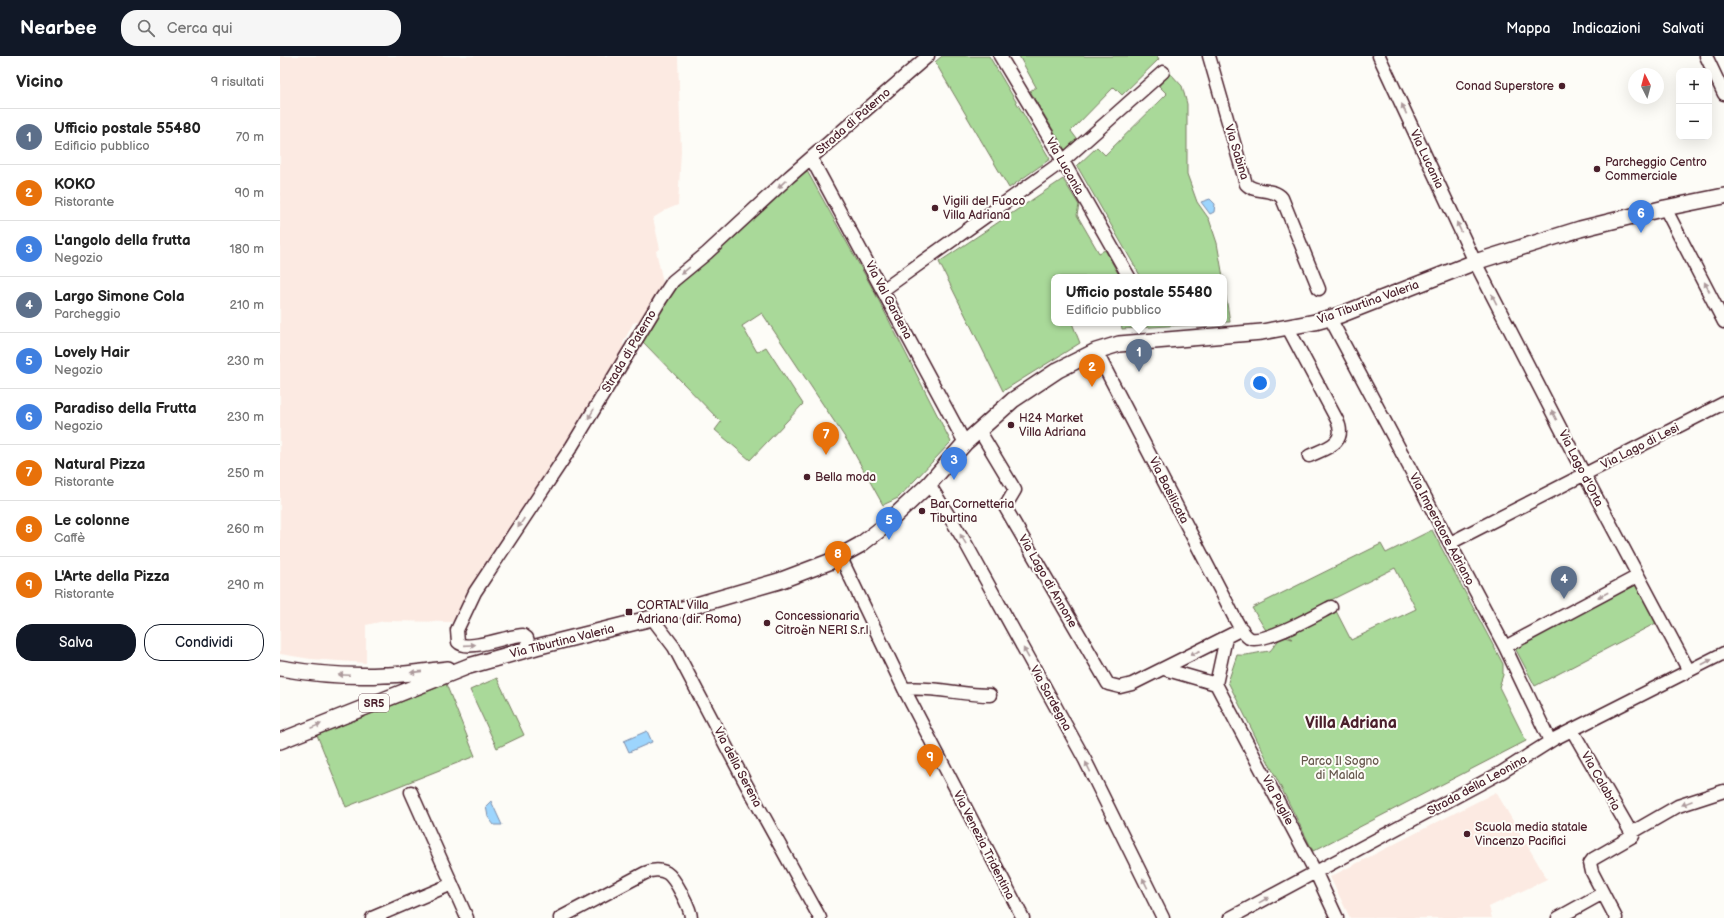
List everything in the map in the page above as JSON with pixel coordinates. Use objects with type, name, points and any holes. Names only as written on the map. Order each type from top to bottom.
[{"type":"main road","name":"Via Tiburtina Valeria","points":[[280,741],[469,666],[652,618],[778,581],[817,567],[860,545],[882,528],[929,484],[965,443],[1030,388],[1058,370],[1096,351],[1122,344],[1288,328],[1330,318],[1475,262],[1580,228],[1724,196]]},
{"type":"main road","name":"Via Tiburtina Valeria","points":[[280,668],[322,674],[383,676],[469,666]]},
{"type":"main road","points":[[383,676],[387,688],[384,699]]},
{"type":"street","name":"Strada di Paterno","points":[[530,649],[527,638],[523,635],[472,646],[463,646],[459,644],[457,639],[457,630],[475,592],[572,446],[638,334],[673,281],[707,253],[811,158],[928,56]]},
{"type":"street","name":"Via Lucania","points":[[1000,56],[1063,161],[1127,274]]},
{"type":"street","name":"Via Sabina","points":[[1209,56],[1246,184],[1251,188],[1275,193],[1282,198],[1319,289]]},
{"type":"street","name":"Via Lucania","points":[[1379,56],[1475,262]]},
{"type":"street","points":[[1706,56],[1724,94]]},
{"type":"street","points":[[883,290],[1063,161],[1163,72]]},
{"type":"street","name":"Via Val Gardena","points":[[811,158],[965,443]]},
{"type":"street","points":[[1665,208],[1724,322]]},
{"type":"street","name":"Via Lago d'Orta","points":[[1475,262],[1584,474],[1689,671]]},
{"type":"street","name":"Via Imperatore Adriano","points":[[1330,318],[1505,647],[1550,741]]},
{"type":"street","points":[[1288,328],[1337,420],[1340,432],[1339,439],[1334,444],[1309,456]]},
{"type":"street","name":"Via Basilicata","points":[[1096,351],[1242,629]]},
{"type":"street","name":"Via Lago di Lesi","points":[[1450,543],[1724,403]]},
{"type":"street","name":"Via Lago di Annone","points":[[979,430],[1016,490],[1005,507],[1106,682],[1115,687],[1129,685],[1164,669]]},
{"type":"street","name":"Via Sardegna","points":[[929,484],[967,546],[1085,760],[1164,918]]},
{"type":"street","name":"Via Venezia Tridentina","points":[[840,556],[904,689],[1023,918]]},
{"type":"street","points":[[1505,647],[1638,576]]},
{"type":"street","points":[[1164,669],[1242,629],[1251,638],[1261,639],[1278,633],[1332,607]]},
{"type":"street","name":"Via della Serena","points":[[652,618],[674,647],[746,784],[820,918]]},
{"type":"street","points":[[1164,669],[1216,684],[1226,638]]},
{"type":"street","name":"Strada della Leonina","points":[[1230,918],[1502,772],[1550,741],[1724,653]]},
{"type":"street","name":"Via Puglie","points":[[1216,684],[1316,872],[1337,918]]},
{"type":"street","points":[[904,689],[922,688],[962,694],[990,695]]},
{"type":"street","name":"Via Calabria","points":[[1572,730],[1632,834]]},
{"type":"street","points":[[1616,918],[1591,870],[1590,861],[1678,806],[1724,791]]},
{"type":"street","points":[[411,792],[467,918]]},
{"type":"street","points":[[560,918],[645,873],[655,870],[665,872],[672,878],[689,908],[691,918]]},
{"type":"street","points":[[373,918],[452,884]]},
{"type":"street","points":[[1558,918],[1603,893]]},
{"type":"shaded area","points":[[280,56],[678,56],[681,151],[678,205],[653,218],[660,249],[656,251],[663,282],[640,321],[633,323],[623,343],[624,347],[574,433],[467,594],[459,613],[452,622],[384,621],[366,625],[366,663],[311,659],[280,654]]},
{"type":"shaded area","name":"Scuola media statale Vincenzo Pacifici","points":[[1496,792],[1547,879],[1489,907],[1492,918],[1350,918],[1330,877]]},
{"type":"green space","points":[[942,56],[989,56],[1050,159],[1009,188],[935,62]]},
{"type":"green space","points":[[1019,56],[1157,56],[1159,59],[1122,95],[1114,87],[1071,131],[1077,139],[1065,150],[1030,91],[1036,87]]},
{"type":"green space","points":[[1170,73],[1182,86],[1187,104],[1187,174],[1197,202],[1209,219],[1217,243],[1222,274],[1139,274],[1077,166],[1097,147],[1105,155],[1167,94],[1159,86]]},
{"type":"green space","points":[[807,171],[874,291],[951,442],[898,498],[883,505],[848,442],[762,313],[742,326],[757,352],[766,347],[803,404],[750,460],[715,430],[721,422],[643,342],[674,289],[737,235],[796,177]]},
{"type":"green space","points":[[1063,179],[1079,205],[1077,215],[1099,253],[1105,250],[1118,274],[1051,274],[1051,326],[1073,326],[1080,343],[1003,391],[939,262]]},
{"type":"green space","points":[[1227,304],[1230,322],[1227,322]]},
{"type":"green space","points":[[1122,326],[1168,326],[1122,329]]},
{"type":"green space","name":"Parco Il Sogno di Malala","points":[[1432,530],[1503,664],[1503,675],[1499,687],[1526,741],[1313,851],[1228,682],[1237,655],[1270,651],[1282,636],[1292,639],[1284,633],[1335,609],[1351,640],[1416,609],[1395,568],[1267,632],[1252,608],[1381,544],[1386,553]]},
{"type":"green space","points":[[1636,585],[1656,623],[1535,686],[1515,648]]},
{"type":"green space","points":[[497,678],[524,735],[497,748],[470,690]]},
{"type":"green space","points":[[446,684],[475,756],[346,807],[317,735]]},
{"type":"water","points":[[1210,199],[1215,204],[1214,212],[1210,214],[1201,202]]},
{"type":"water","points":[[647,731],[652,742],[629,752],[624,741]]},
{"type":"water","points":[[491,801],[502,825],[494,825],[488,817],[486,806]]},
{"type":"place","name":"Conad Superstore","points":[[1562,86]]},
{"type":"place","name":"Parcheggio Centro Commerciale","points":[[1597,169]]},
{"type":"place","name":"Vigili del Fuoco Villa Adriana","points":[[935,208]]},
{"type":"place","name":"Paradiso della Frutta","points":[[1641,233]]},
{"type":"place","name":"Ufficio postale 55480","points":[[1139,372]]},
{"type":"place","name":"KOKO","points":[[1092,387]]},
{"type":"place","name":"H24 Market Villa Adriana","points":[[1011,425]]},
{"type":"place","name":"Natural Pizza","points":[[826,455]]},
{"type":"place","name":"Bella moda","points":[[807,477]]},
{"type":"place","name":"L'angolo della frutta","points":[[954,480]]},
{"type":"place","name":"Bar Cornetteria Tiburtina","points":[[922,511]]},
{"type":"place","name":"Lovely Hair","points":[[889,540]]},
{"type":"place","name":"Le colonne","points":[[838,574]]},
{"type":"place","name":"Largo Simone Cola","points":[[1564,599]]},
{"type":"place","name":"CORTAL Villa Adriana (dir. Roma)","points":[[629,612]]},
{"type":"place","name":"Concessionaria Citroën NERI S.r.l","points":[[767,623]]},
{"type":"place","name":"L'Arte della Pizza","points":[[930,777]]},
{"type":"place","name":"Scuola media statale Vincenzo Pacifici","points":[[1467,834]]},
{"type":"district","name":"Villa Adriana","points":[[1351,722]]}]
